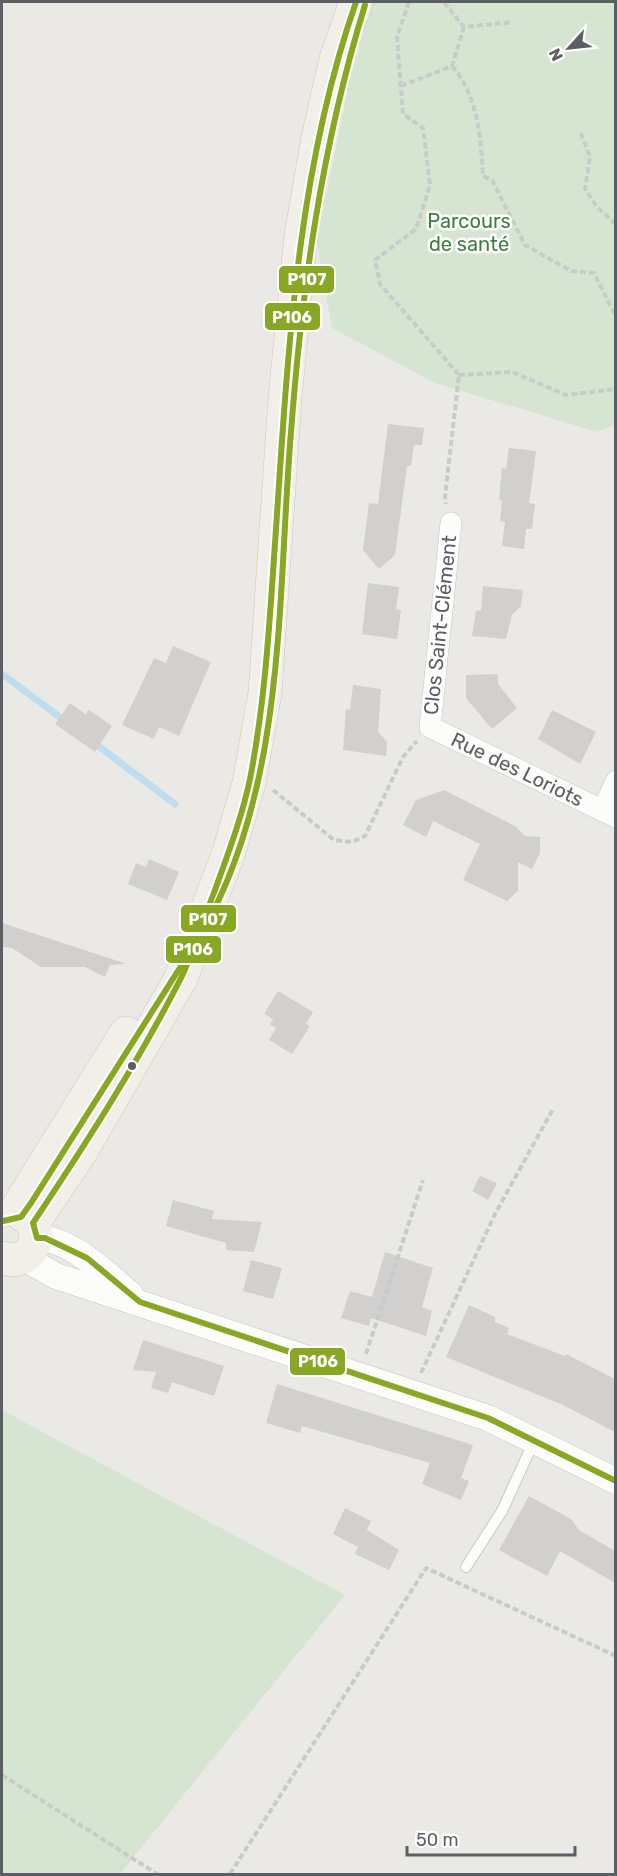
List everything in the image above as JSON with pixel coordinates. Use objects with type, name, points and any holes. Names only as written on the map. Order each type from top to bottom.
[{"type":"main road","points":[[15,1241],[180,947],[204,914],[228,855],[249,783],[265,693],[283,420],[301,235],[320,126],[336,59],[356,2]]},
{"type":"street","name":"Clos Saint-Clément","points":[[430,727],[451,523]]},
{"type":"street","name":"Rue des Loriots","points":[[430,727],[609,813],[615,781]]},
{"type":"street","points":[[15,1241],[45,1238],[80,1254],[140,1302]]},
{"type":"street","points":[[15,1241],[56,1276],[361,1375],[488,1419],[615,1481]]},
{"type":"lane","points":[[466,1567],[502,1511],[534,1441]]},
{"type":"path","points":[[409,2],[396,37],[403,114],[423,128],[430,185],[416,229],[375,260],[380,284],[459,375],[445,497],[451,523]]},
{"type":"path","points":[[444,2],[464,27]]},
{"type":"path","points":[[464,27],[513,22]]},
{"type":"path","points":[[452,66],[464,27]]},
{"type":"path","points":[[401,86],[452,66]]},
{"type":"path","points":[[452,66],[464,80],[480,130],[483,177],[492,180],[525,245],[571,271],[594,273],[615,312],[615,317]]},
{"type":"path","points":[[581,133],[590,157],[585,189],[597,207],[615,224]]},
{"type":"path","points":[[459,375],[512,372],[566,395],[615,389]]},
{"type":"path","points":[[249,783],[273,789],[334,840],[352,842],[365,836],[403,757],[430,727]]},
{"type":"path","points":[[414,1393],[422,1369],[495,1214],[553,1109]]},
{"type":"path","points":[[361,1375],[423,1180]]},
{"type":"path","points":[[230,1875],[426,1568],[615,1656]]},
{"type":"path","points":[[2,1775],[157,1875]]},
{"type":"green space","name":"Parcours de santé","points":[[373,2],[615,2],[615,424],[597,432],[435,383],[332,328],[317,242],[350,78]]},
{"type":"green space","points":[[2,1410],[345,1595],[120,1874],[2,1874]]},
{"type":"building","points":[[388,424],[424,428],[422,445],[414,445],[411,466],[407,466],[395,555],[379,569],[363,550],[369,503],[378,504]]},
{"type":"building","points":[[509,448],[536,451],[529,503],[535,504],[532,529],[526,529],[524,549],[502,546],[505,522],[500,521],[502,500],[499,499],[502,468],[506,469]]},
{"type":"building","points":[[368,583],[399,587],[396,609],[401,610],[397,639],[362,634]]},
{"type":"building","points":[[483,586],[523,590],[521,606],[512,615],[506,639],[472,636],[476,610],[481,611]]},
{"type":"building","points":[[173,646],[211,662],[179,736],[159,727],[154,739],[122,725],[154,658],[166,663]]},
{"type":"building","points":[[498,674],[498,684],[517,708],[492,729],[466,698],[466,675]]},
{"type":"building","points":[[353,685],[381,689],[378,732],[387,742],[386,756],[343,750],[346,709],[350,710]]},
{"type":"building","points":[[70,703],[85,714],[89,710],[112,726],[95,752],[55,724]]},
{"type":"building","points":[[552,710],[596,732],[580,764],[538,739]]},
{"type":"building","points":[[444,790],[515,826],[525,836],[540,837],[540,853],[532,869],[518,862],[518,891],[507,901],[463,880],[480,844],[433,821],[426,837],[403,825],[416,800]]},
{"type":"building","points":[[149,859],[179,872],[167,900],[128,884],[136,863],[146,867]]},
{"type":"building","points":[[2,923],[124,964],[110,965],[105,977],[85,967],[41,967],[12,948],[2,947]]},
{"type":"building","points":[[278,991],[313,1012],[306,1024],[310,1026],[292,1054],[269,1040],[276,1028],[270,1025],[273,1019],[264,1014]]},
{"type":"building","points":[[480,1176],[497,1183],[488,1200],[472,1191]]},
{"type":"building","points":[[173,1200],[214,1211],[212,1219],[262,1222],[254,1252],[226,1250],[226,1243],[166,1226]]},
{"type":"building","points":[[385,1252],[433,1268],[422,1307],[432,1311],[426,1336],[371,1318],[369,1326],[341,1318],[350,1291],[372,1297]]},
{"type":"building","points":[[251,1260],[282,1268],[273,1299],[243,1291]]},
{"type":"building","points":[[469,1305],[495,1317],[495,1322],[509,1328],[507,1334],[565,1356],[566,1354],[615,1379],[615,1432],[563,1405],[446,1357]]},
{"type":"building","points":[[143,1340],[224,1366],[214,1396],[172,1382],[168,1393],[151,1388],[156,1372],[133,1370]]},
{"type":"building","points":[[277,1384],[473,1445],[461,1478],[469,1481],[461,1500],[422,1484],[430,1463],[302,1426],[300,1433],[266,1423]]},
{"type":"building","points":[[529,1496],[571,1519],[579,1530],[615,1551],[615,1583],[560,1551],[547,1576],[499,1550]]},
{"type":"building","points":[[345,1508],[371,1521],[367,1530],[399,1550],[389,1570],[355,1554],[358,1547],[333,1534]]},
{"type":"waterway","points":[[2,674],[65,721]]},
{"type":"waterway","points":[[93,742],[175,804]]},
{"type":"transit line","name":"P106","points":[[356,2],[336,66],[320,131],[298,262],[285,396],[267,655],[260,717],[247,793],[225,863],[180,980],[110,1104],[33,1223],[37,1238],[45,1238],[87,1258],[140,1302],[488,1418],[616,1481]]},
{"type":"transit line","name":"P107","points":[[3,1221],[21,1217],[31,1203],[200,936],[228,878],[249,818],[263,755],[273,691],[291,432],[308,270],[337,110],[365,5]]}]
